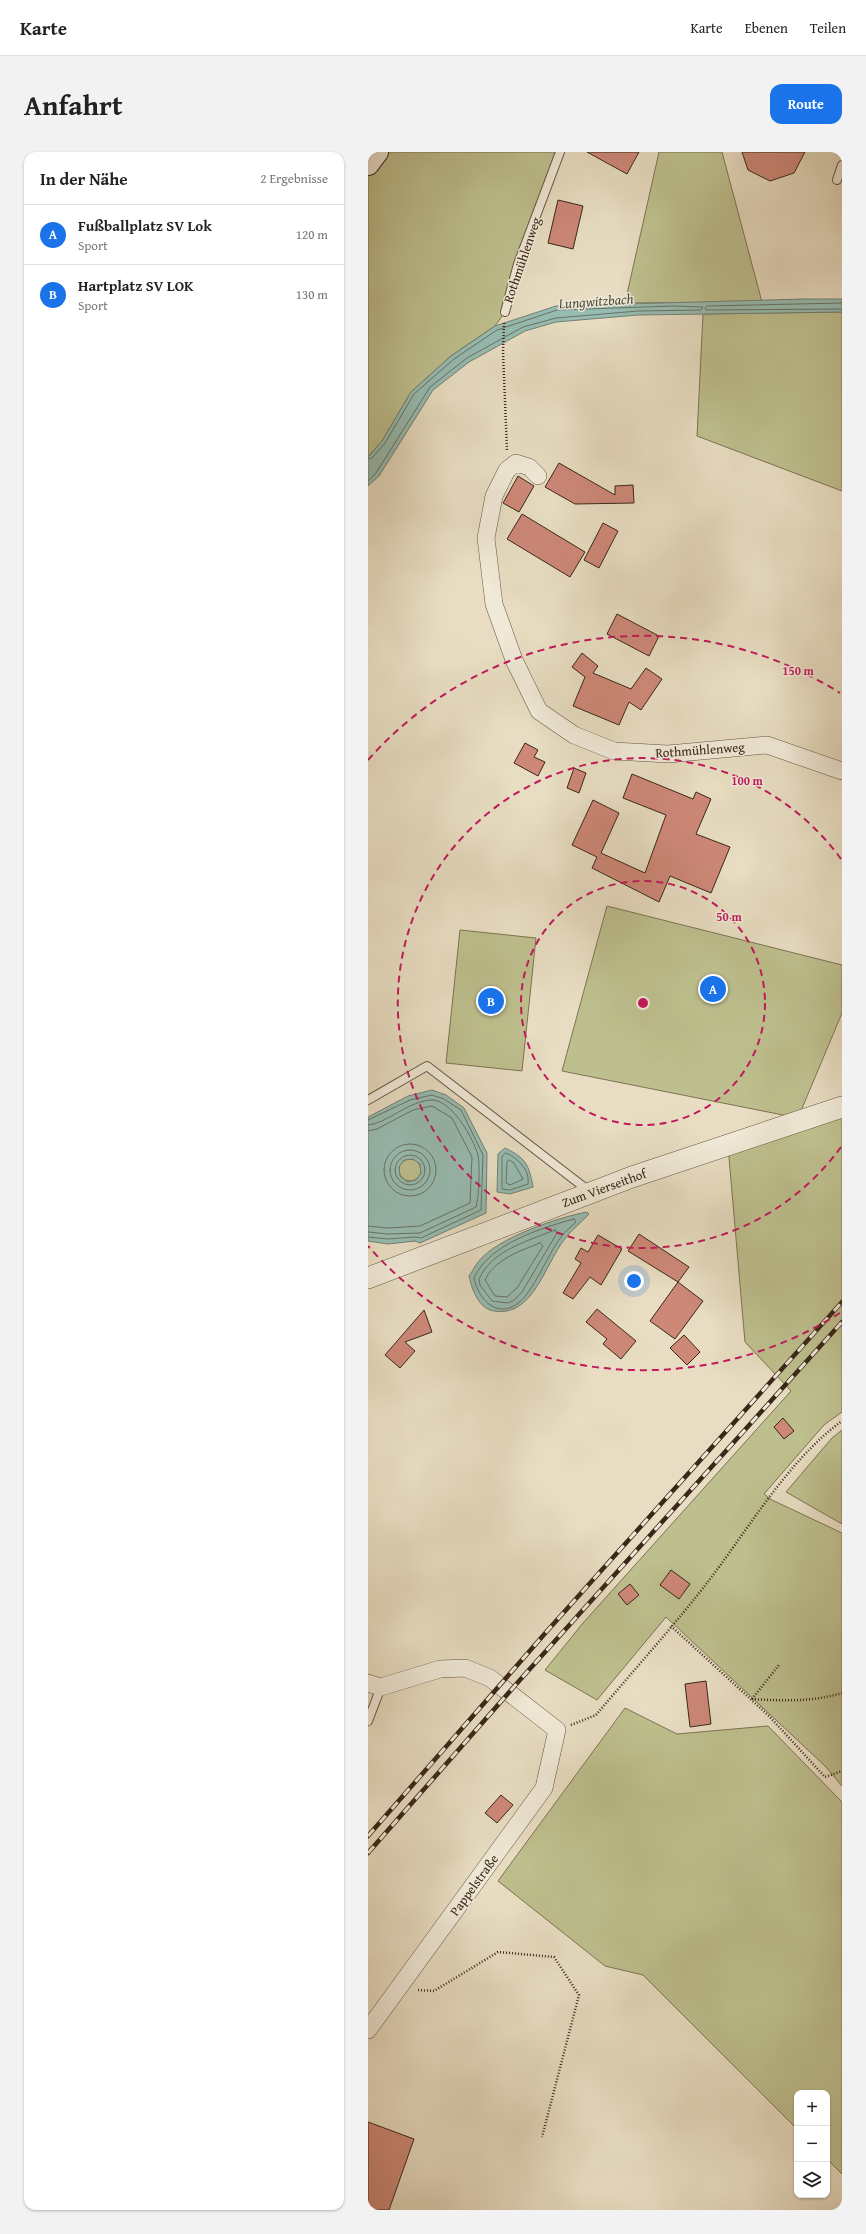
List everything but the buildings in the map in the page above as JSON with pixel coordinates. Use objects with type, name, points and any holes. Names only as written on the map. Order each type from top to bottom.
[{"type":"main road","points":[[368,164],[377,152]]},
{"type":"street","points":[[513,465],[516,463],[530,467],[538,476]]},
{"type":"street","name":"Rothmühlenweg","points":[[513,465],[507,470],[494,496],[486,538],[494,604],[514,660],[540,710],[574,735],[614,751],[668,754],[767,745],[842,772]]},
{"type":"street","name":"Zum Vierseithof","points":[[368,1278],[591,1192],[842,1107]]},
{"type":"street","points":[[374,1685],[440,1669],[465,1668],[490,1678],[557,1730]]},
{"type":"street","name":"Pappelstraße","points":[[368,2030],[544,1788],[557,1730]]},
{"type":"lane","name":"Rothmühlenweg","points":[[505,312],[518,264],[560,152]]},
{"type":"lane","points":[[837,180],[842,165]]},
{"type":"lane","points":[[368,1100],[427,1066],[591,1192]]},
{"type":"lane","points":[[368,1721],[374,1685]]},
{"type":"path","name":"Rothmühlenweg","points":[[505,312],[503,352],[506,445],[508,456],[513,465]]},
{"type":"path","points":[[557,1730],[596,1715],[706,1584],[786,1478],[827,1432],[842,1421]]},
{"type":"path","points":[[671,1626],[752,1700],[825,1777],[842,1771]]},
{"type":"path","points":[[752,1700],[779,1665]]},
{"type":"path","points":[[752,1700],[779,1701],[823,1699],[842,1693]]},
{"type":"path","points":[[399,1989],[434,1991],[498,1952],[554,1957],[579,1995],[542,2137]]},
{"type":"green space","points":[[387,152],[560,152],[505,312],[495,326],[451,356],[411,392],[382,441],[368,457],[368,176]]},
{"type":"green space","points":[[659,152],[722,152],[762,302],[625,303]]},
{"type":"green space","points":[[842,312],[842,491],[697,436],[703,314]]},
{"type":"green space","points":[[607,906],[842,965],[842,1013],[798,1118],[562,1071]]},
{"type":"green space","points":[[460,930],[536,938],[522,1071],[446,1063]]},
{"type":"green space","points":[[842,1107],[842,1412],[824,1425],[764,1494],[772,1500],[842,1533],[842,1786],[825,1766],[666,1617],[597,1700],[545,1670],[583,1623],[791,1391],[745,1342],[728,1146]]},
{"type":"green space","points":[[410,1159],[418,1162],[421,1170],[418,1178],[410,1181],[402,1178],[399,1170],[402,1162]]},
{"type":"green space","points":[[842,1430],[842,1524],[786,1492],[832,1438]]},
{"type":"green space","points":[[625,1708],[677,1734],[768,1726],[842,1802],[842,2174],[830,2162],[830,2090],[794,2090],[794,2126],[643,1975],[605,1966],[498,1881]]},
{"type":"water","points":[[842,299],[842,312],[638,315],[556,322],[525,331],[469,362],[433,390],[379,476],[368,486],[368,457],[382,441],[411,392],[451,356],[495,326],[556,306]]},
{"type":"water","points":[[432,1090],[446,1095],[464,1108],[487,1153],[486,1213],[420,1243],[415,1241],[388,1244],[368,1241],[368,1117],[408,1096]],"holes":[[[413,1159],[420,1164],[421,1173],[416,1180],[407,1182],[400,1176],[399,1167],[404,1160]]]},
{"type":"water","points":[[505,1148],[518,1155],[525,1163],[530,1173],[533,1187],[510,1194],[497,1192],[498,1154]]},
{"type":"water","points":[[587,1212],[589,1214],[564,1240],[536,1287],[528,1298],[519,1306],[507,1311],[494,1311],[484,1307],[480,1303],[474,1293],[469,1276],[488,1252],[500,1244],[529,1230]]},
{"type":"railway","points":[[368,1836],[548,1630],[842,1302]]},
{"type":"railway","points":[[368,1853],[519,1681],[842,1322]]},
{"type":"place","name":"Fußballplatz SV Lok","points":[[713,989]]},
{"type":"place","name":"Hartplatz SV LOK","points":[[491,1001]]},
{"type":"water label","name":"Lungwitzbach","points":[[596,301]]}]
